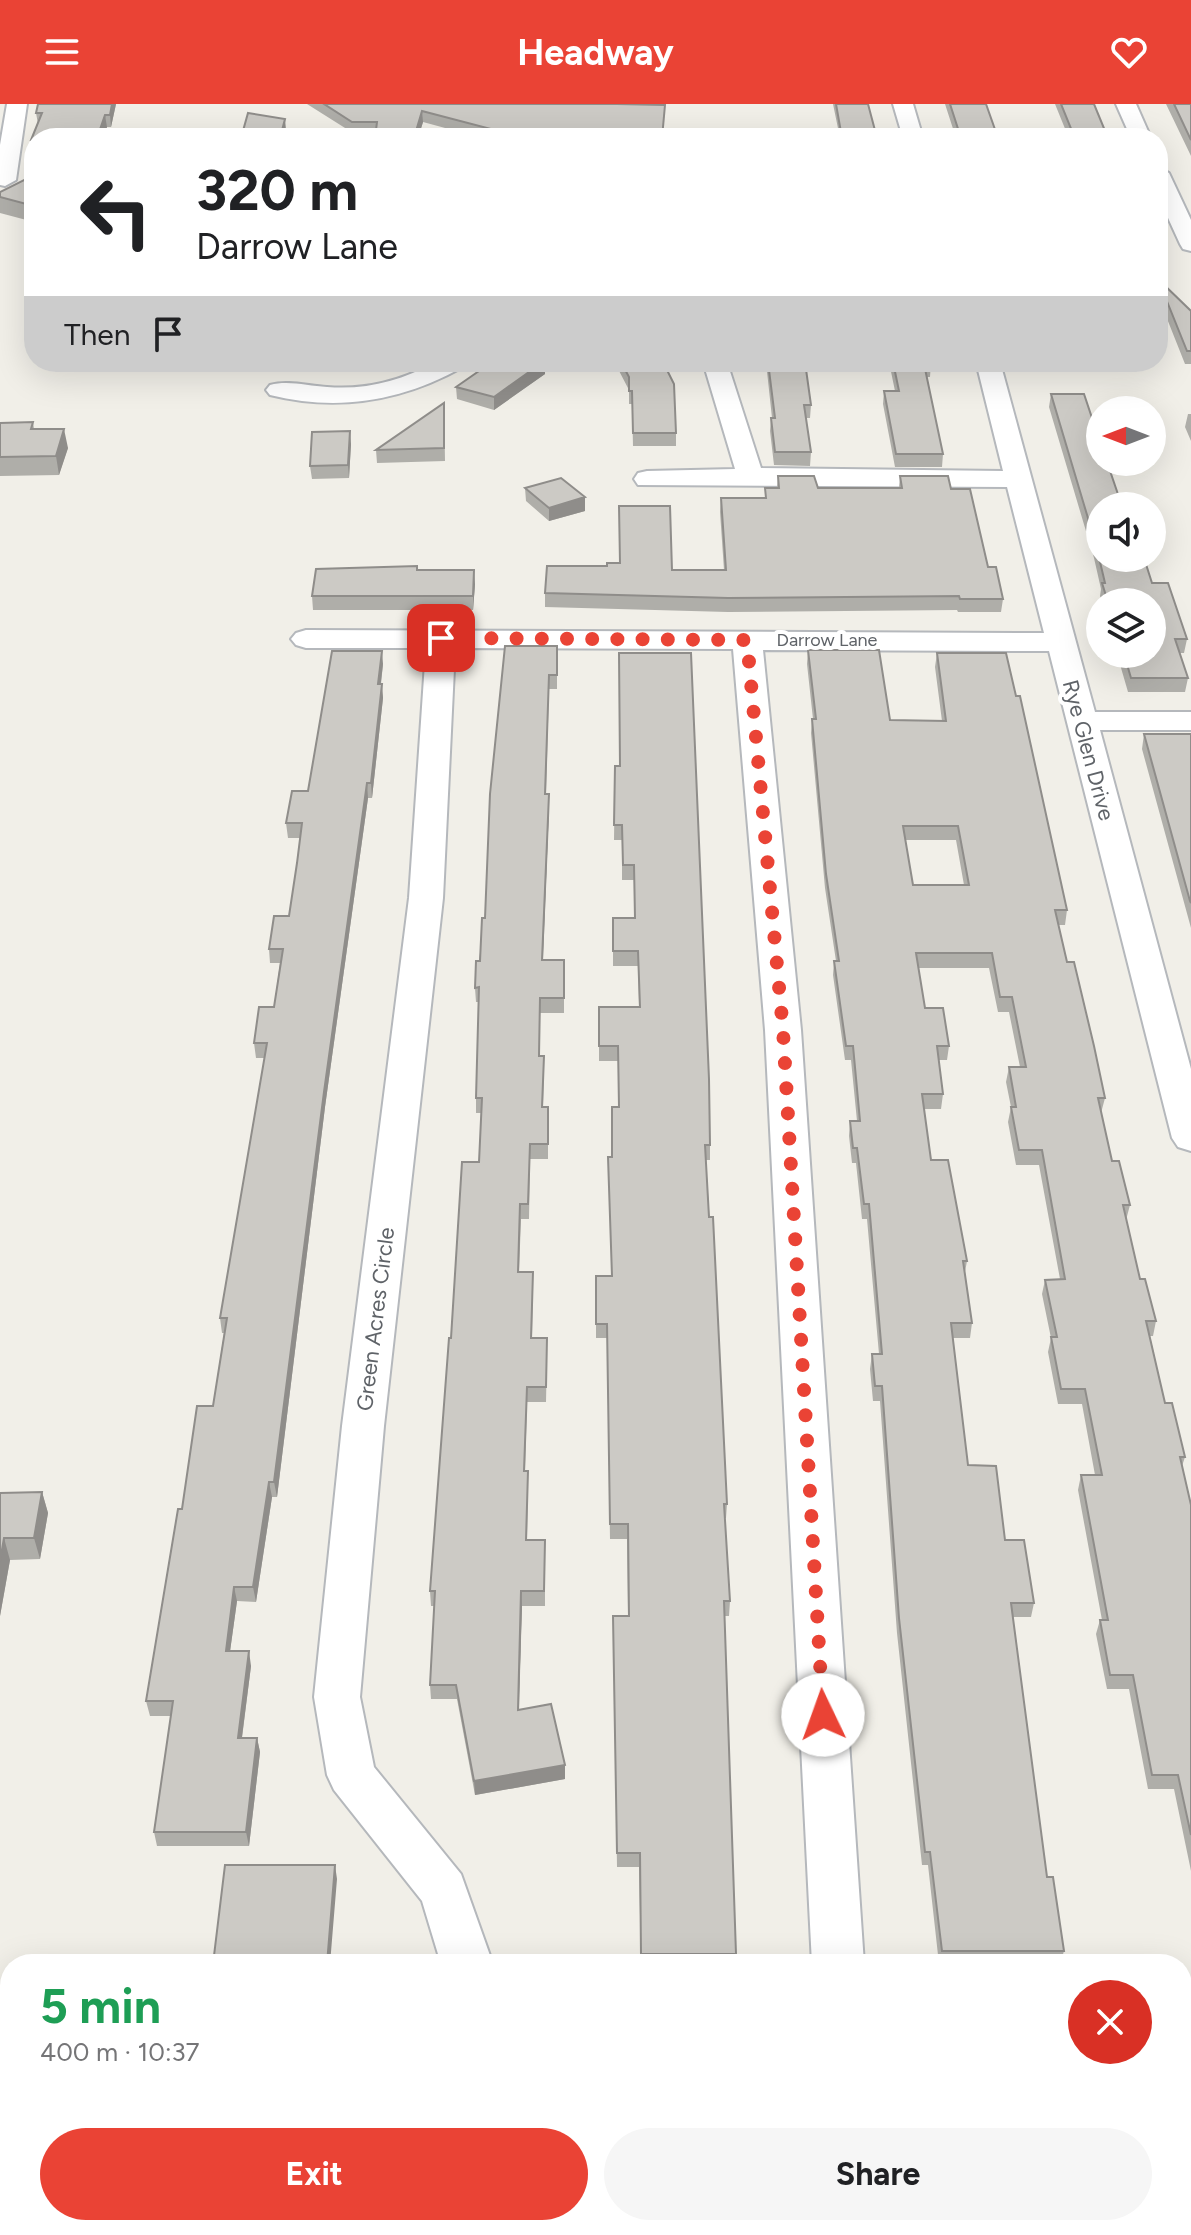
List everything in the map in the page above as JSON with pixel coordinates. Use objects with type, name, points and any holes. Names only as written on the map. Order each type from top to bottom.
[{"type":"street","points":[[5,180],[17,104]]},
{"type":"street","points":[[903,104],[910,128]]},
{"type":"street","points":[[1126,104],[1137,128]]},
{"type":"street","points":[[1168,193],[1189,236]]},
{"type":"street","points":[[279,390],[359,397],[396,392],[435,372]]},
{"type":"street","points":[[718,372],[750,476]]},
{"type":"street","name":"Rye Glen Drive","points":[[991,372],[1191,1138]]},
{"type":"street","points":[[647,479],[750,476],[1018,479]]},
{"type":"street","name":"Green Acres Circle","points":[[441,638],[426,898],[363,1426],[337,1697],[351,1775],[443,1890],[464,1954]]},
{"type":"street","name":"Darrow Lane","points":[[306,639],[1059,642]]},
{"type":"street","points":[[747,640],[783,1030],[837,1954]]},
{"type":"street","points":[[1080,721],[1191,721]]},
{"type":"building","points":[[38,104],[112,104],[110,115],[105,115],[100,128],[36,128],[42,113],[36,113]]},
{"type":"building","points":[[324,104],[665,105],[663,128],[487,128],[422,111],[417,128],[376,128],[377,122],[352,122]]},
{"type":"building","points":[[836,104],[868,104],[874,128],[840,128]]},
{"type":"building","points":[[950,104],[986,104],[994,128],[958,128]]},
{"type":"building","points":[[1061,104],[1094,104],[1104,128],[1071,128]]},
{"type":"building","points":[[1174,104],[1191,104],[1191,140]]},
{"type":"building","points":[[248,113],[285,119],[283,128],[244,128]]},
{"type":"building","points":[[24,180],[24,203],[0,197],[0,192]]},
{"type":"building","points":[[1168,289],[1191,311],[1191,351],[1187,351],[1168,304]]},
{"type":"building","points":[[478,372],[529,372],[494,397],[456,387]]},
{"type":"building","points":[[626,372],[668,372],[674,384],[676,433],[633,433]]},
{"type":"building","points":[[769,372],[806,372],[811,405],[804,405],[811,452],[775,452],[771,418],[775,418]]},
{"type":"building","points":[[895,372],[926,372],[943,454],[896,454],[884,391],[899,391]]},
{"type":"building","points":[[1051,394],[1084,394],[1086,476],[1112,476],[1117,492],[1086,492],[1086,511]]},
{"type":"building","points":[[444,403],[444,448],[376,450]]},
{"type":"building","points":[[33,422],[31,429],[64,429],[56,456],[0,457],[0,423]]},
{"type":"building","points":[[350,431],[348,465],[310,466],[312,432]]},
{"type":"building","points":[[778,476],[814,476],[818,488],[902,488],[900,476],[948,476],[951,489],[970,489],[988,567],[996,567],[1003,599],[960,599],[959,596],[728,598],[545,593],[547,566],[607,566],[607,563],[620,563],[619,506],[670,506],[672,570],[726,570],[721,498],[766,498],[765,488],[779,488]]},
{"type":"building","points":[[561,478],[585,497],[549,508],[525,488]]},
{"type":"building","points":[[417,566],[417,570],[474,570],[473,596],[312,596],[316,569]]},
{"type":"building","points":[[1102,572],[1148,572],[1152,583],[1168,583],[1187,639],[1175,639],[1188,678],[1131,678],[1128,668],[1166,668],[1166,588],[1104,588],[1102,583],[1105,583]]},
{"type":"building","points":[[505,646],[557,646],[557,675],[549,675],[545,794],[549,794],[542,960],[564,960],[564,998],[540,998],[539,1056],[544,1056],[542,1107],[548,1107],[548,1144],[530,1144],[528,1204],[520,1204],[518,1272],[533,1272],[531,1338],[547,1338],[546,1387],[527,1387],[524,1471],[528,1471],[526,1540],[545,1540],[544,1591],[521,1591],[518,1710],[551,1704],[565,1765],[474,1781],[456,1685],[430,1685],[435,1591],[430,1591],[462,1162],[479,1162],[482,1098],[476,1098],[479,987],[475,988],[476,961],[480,961],[482,918],[485,918],[490,794]]},
{"type":"building","points":[[808,650],[879,650],[890,720],[946,721],[937,653],[1006,653],[1016,696],[1020,696],[1067,910],[1055,910],[1067,962],[1074,962],[1105,1098],[1098,1098],[1112,1161],[1119,1161],[1130,1205],[1123,1205],[1140,1279],[1145,1279],[1156,1321],[1146,1321],[1165,1403],[1172,1403],[1185,1457],[1180,1457],[1191,1505],[1191,1835],[1178,1775],[1152,1775],[1133,1675],[1110,1675],[1100,1620],[1108,1620],[1081,1475],[1102,1475],[1085,1389],[1061,1389],[1051,1337],[1057,1337],[1045,1280],[1065,1279],[1042,1150],[1019,1150],[1011,1107],[1016,1107],[1009,1067],[1026,1067],[1012,997],[1000,997],[992,953],[916,953],[925,1008],[943,1008],[949,1046],[937,1046],[943,1094],[922,1094],[931,1160],[948,1160],[967,1261],[963,1261],[972,1323],[951,1323],[968,1465],[996,1466],[1005,1540],[1024,1540],[1034,1603],[1011,1603],[1047,1877],[1053,1877],[1064,1951],[942,1951],[930,1852],[925,1852],[899,1618],[882,1386],[875,1386],[872,1354],[882,1354],[869,1204],[864,1204],[857,1148],[853,1148],[850,1121],[860,1121],[853,1046],[846,1046],[834,961],[839,961],[826,874],[812,719],[816,719]],"holes":[[[903,826],[958,826],[969,885],[913,885]]]},
{"type":"building","points":[[332,651],[382,651],[378,684],[382,684],[371,783],[367,783],[324,1092],[274,1482],[269,1482],[253,1587],[234,1587],[226,1651],[249,1651],[238,1738],[257,1738],[246,1832],[154,1832],[173,1701],[146,1701],[178,1509],[182,1509],[197,1406],[213,1406],[227,1318],[220,1318],[267,1043],[254,1043],[259,1007],[274,1007],[283,949],[269,949],[274,916],[289,916],[302,823],[286,823],[292,791],[308,791]]},
{"type":"building","points":[[619,653],[691,653],[709,1079],[710,1145],[705,1145],[709,1217],[713,1217],[727,1504],[724,1504],[730,1601],[724,1601],[736,1954],[641,1954],[640,1853],[617,1853],[613,1616],[629,1616],[628,1524],[610,1524],[607,1324],[596,1324],[596,1276],[612,1276],[608,1157],[612,1157],[612,1107],[619,1107],[618,1046],[599,1046],[599,1007],[640,1007],[638,951],[613,951],[613,918],[635,918],[634,865],[623,865],[622,825],[614,825],[615,766],[620,766]]},
{"type":"building","points":[[1144,734],[1191,734],[1191,903],[1190,901]]},
{"type":"building","points":[[42,1492],[34,1538],[4,1538],[0,1561],[0,1493]]},
{"type":"building","points":[[225,1865],[335,1865],[328,1954],[214,1954]]},
{"type":"route","points":[[441,638],[747,640],[783,1030],[823,1715]]}]
